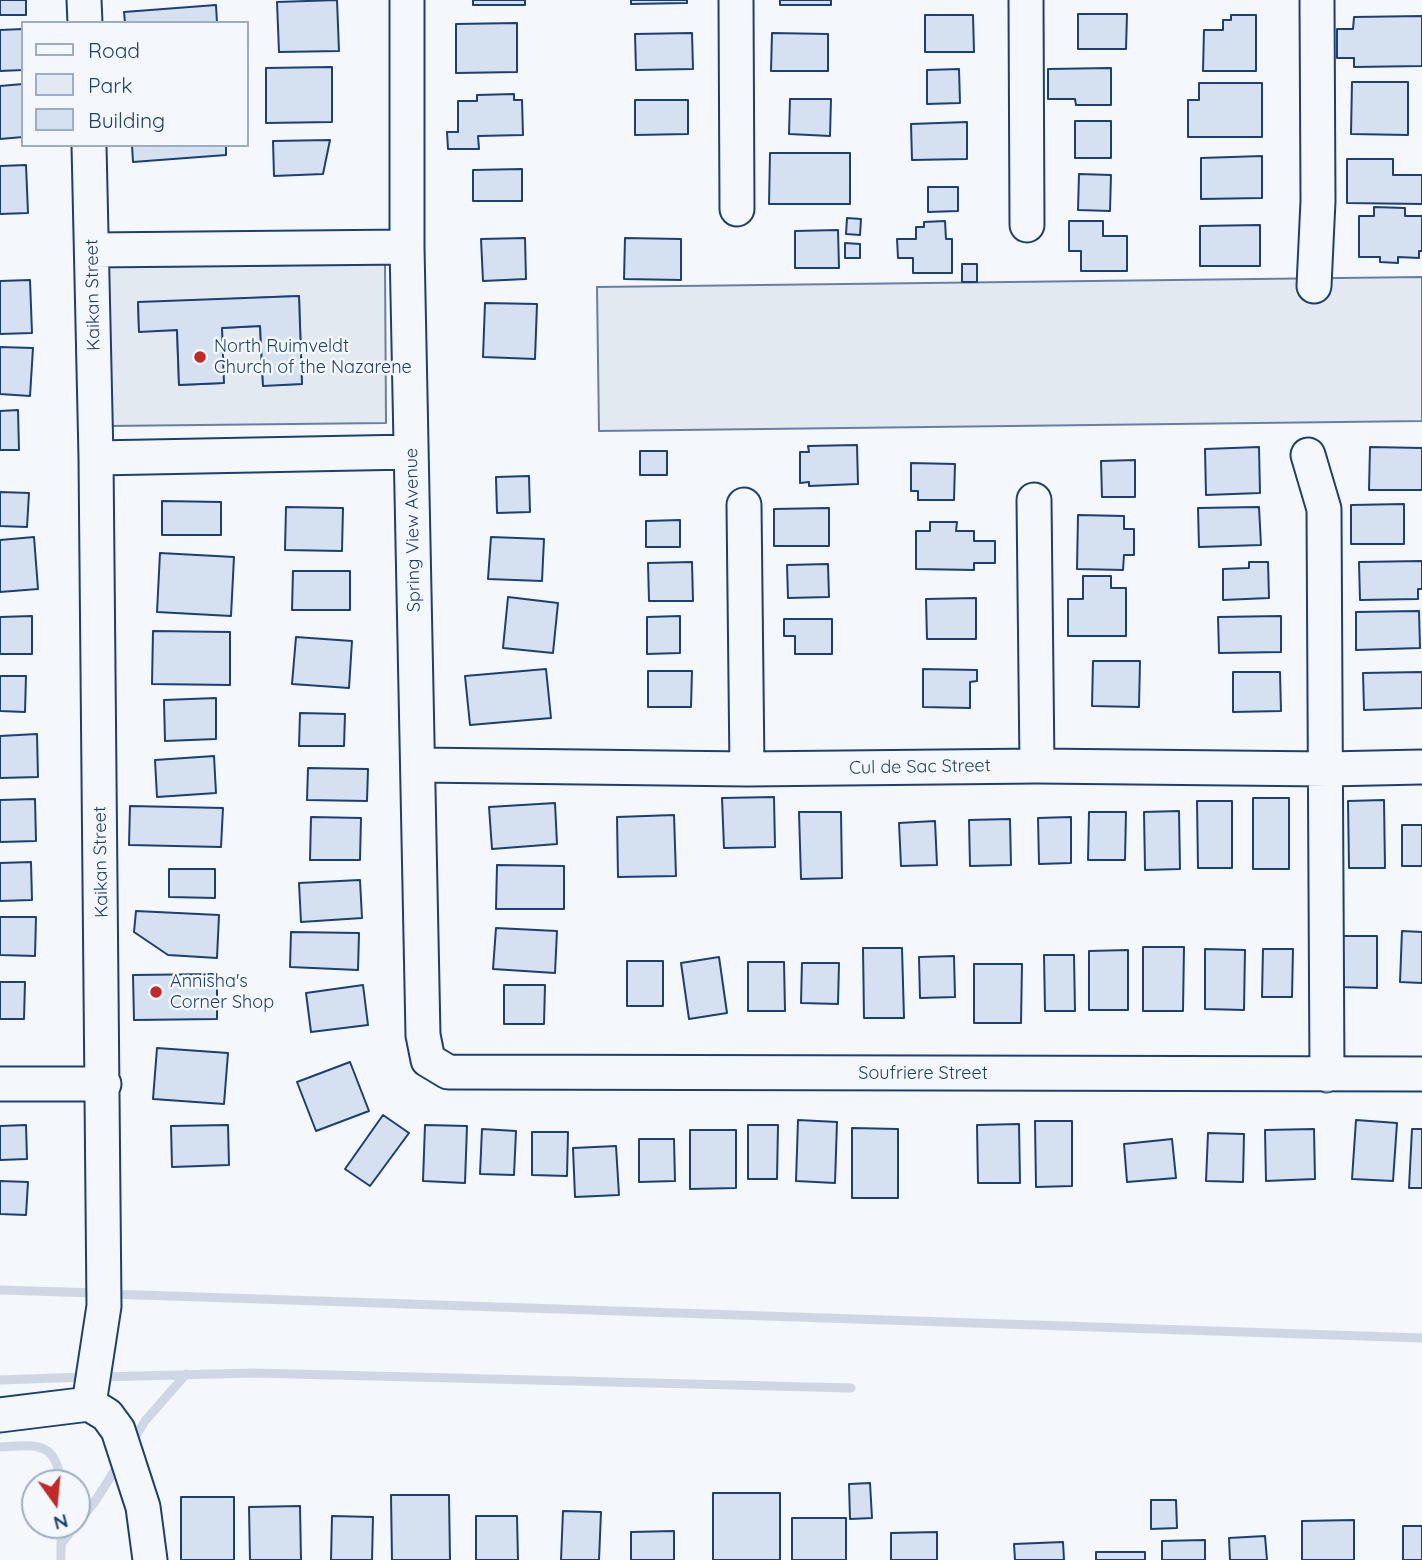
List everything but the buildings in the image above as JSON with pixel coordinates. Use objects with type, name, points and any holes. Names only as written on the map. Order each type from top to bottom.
[{"type":"street","points":[[85,0],[85,21]]},
{"type":"street","name":"Spring View Avenue","points":[[407,0],[407,247],[411,452],[423,1035],[428,1060]]},
{"type":"street","points":[[736,0],[737,209]]},
{"type":"street","points":[[1026,0],[1027,225]]},
{"type":"street","points":[[1314,286],[1318,201],[1317,0]]},
{"type":"street","name":"Kaikan Street","points":[[89,147],[96,458],[104,1306],[89,1404]]},
{"type":"street","points":[[92,250],[407,247]]},
{"type":"street","points":[[96,458],[411,452]]},
{"type":"street","points":[[1308,456],[1324,509],[1327,1075]]},
{"type":"street","points":[[1034,500],[1037,766]]},
{"type":"street","points":[[744,505],[747,769]]},
{"type":"street","name":"Cul de Sac Street","points":[[418,765],[747,769],[1037,766],[1326,769],[1422,767]]},
{"type":"street","name":"Soufriere Street","points":[[428,1060],[448,1072],[1422,1074]]},
{"type":"street","points":[[0,1084],[104,1084]]},
{"type":"street","points":[[0,1415],[89,1404],[107,1415],[118,1430],[143,1507],[150,1560]]},
{"type":"green space","points":[[385,264],[386,423],[107,426],[106,267]],"holes":[[[299,296],[302,384],[263,385],[260,326],[222,328],[223,383],[179,385],[177,330],[139,331],[138,303]]]},
{"type":"green space","points":[[1422,277],[1422,421],[599,431],[597,287]]},
{"type":"waterway","points":[[0,1290],[96,1293]]},
{"type":"waterway","points":[[110,1294],[1422,1338]]},
{"type":"waterway","points":[[100,1377],[253,1373],[851,1388]]},
{"type":"waterway","points":[[131,1444],[145,1421],[186,1374]]},
{"type":"waterway","points":[[0,1380],[86,1377]]},
{"type":"waterway","points":[[0,1447],[42,1448],[49,1452],[58,1469]]},
{"type":"waterway","points":[[91,1507],[120,1462]]},
{"type":"waterway","points":[[61,1539],[61,1560]]},
{"type":"waterway","points":[[61,1544],[65,1539]]},
{"type":"place","name":"North Ruimveldt Church of the Nazarene","points":[[200,357]]},
{"type":"place","name":"Annisha's Corner Shop","points":[[156,992]]}]
